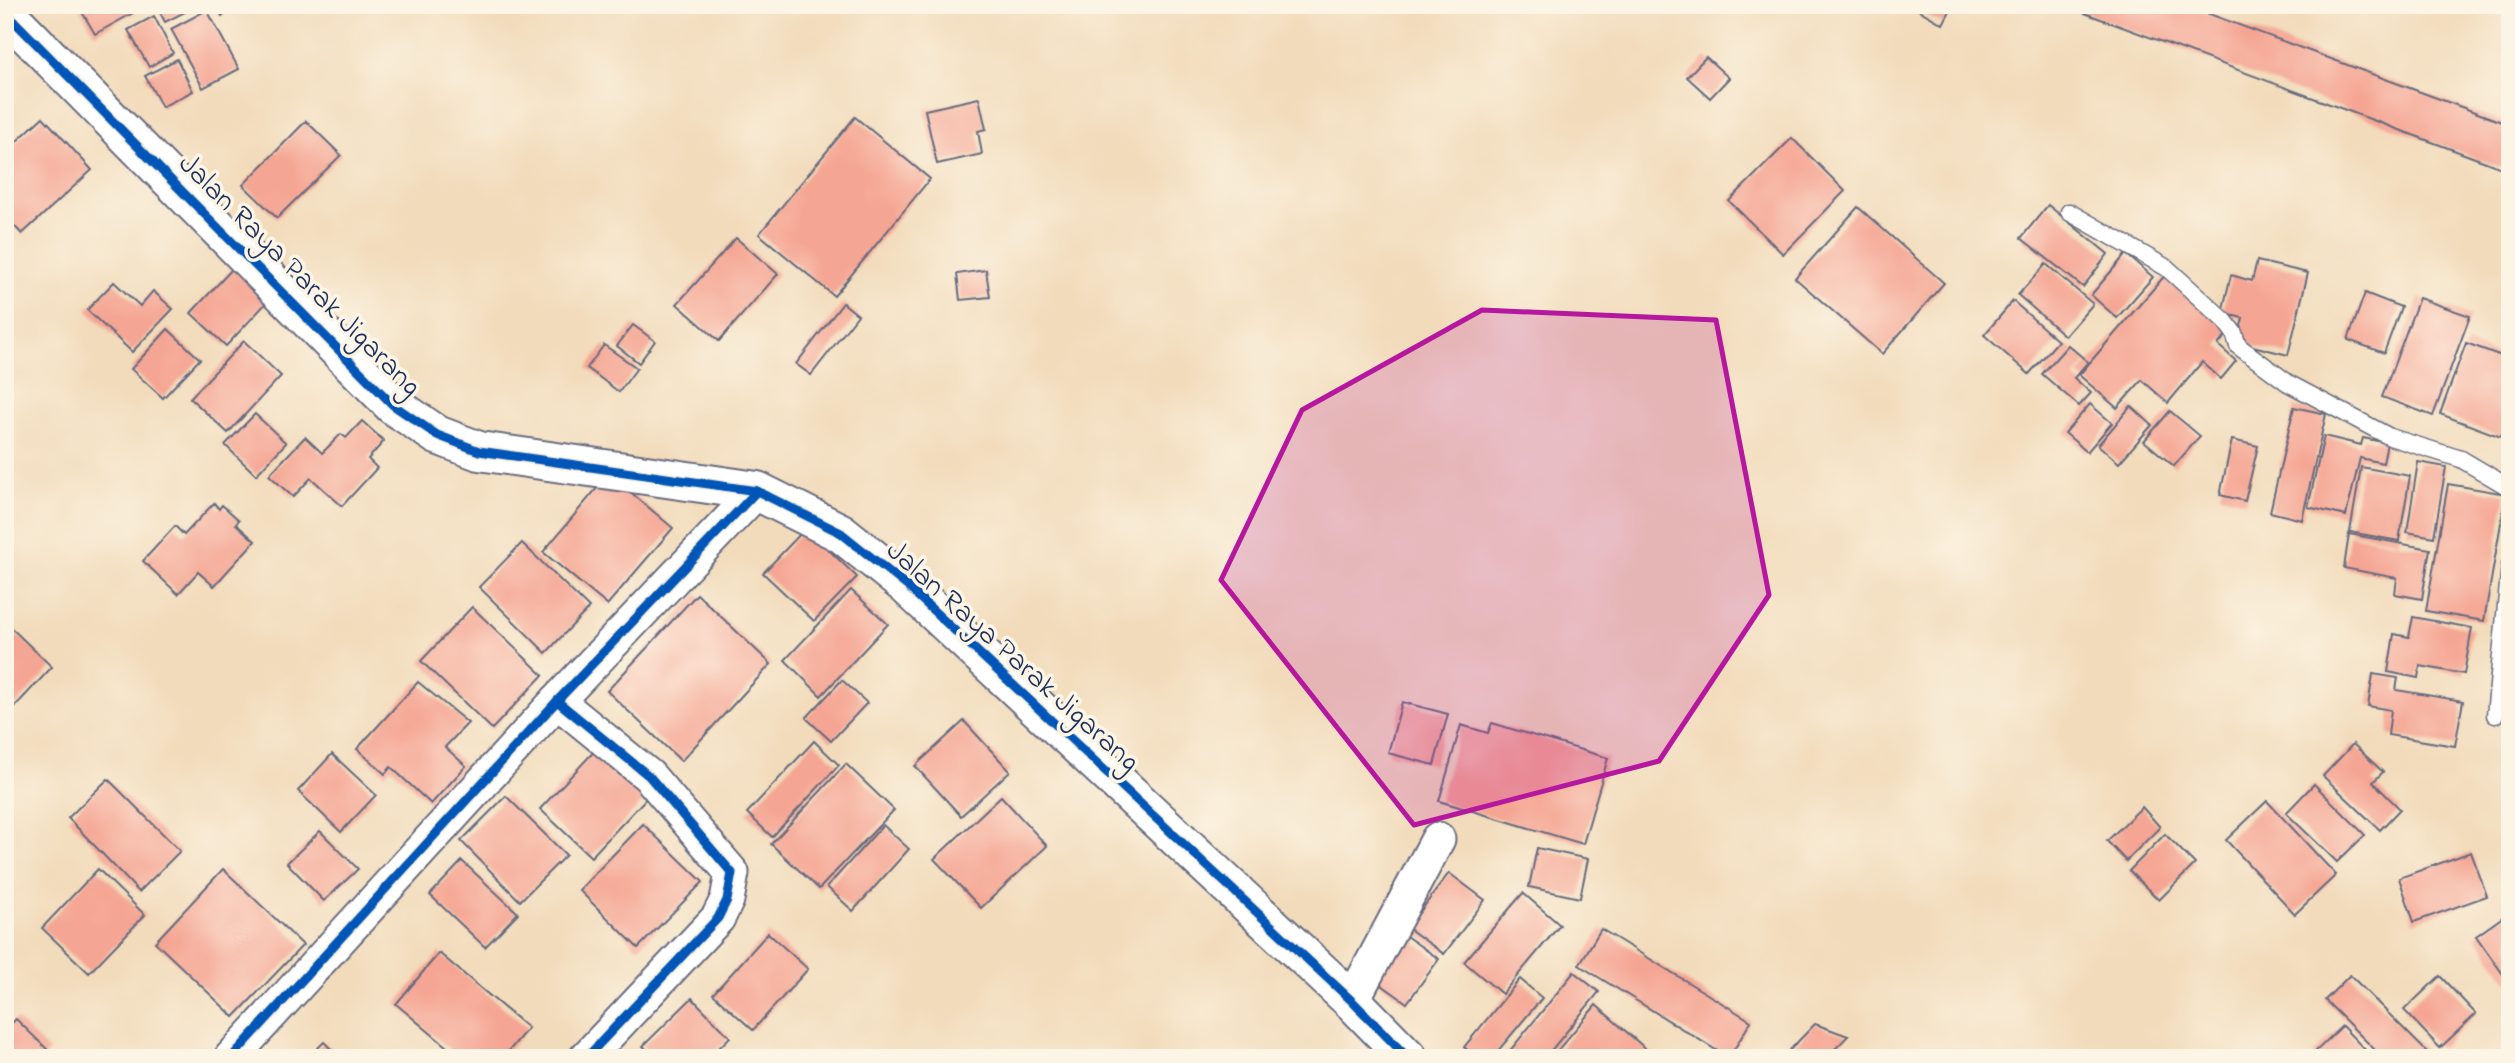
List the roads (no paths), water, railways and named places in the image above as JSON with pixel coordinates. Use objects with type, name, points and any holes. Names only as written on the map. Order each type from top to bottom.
[{"type":"street","name":"Jalan Raya Parak Jigarang","points":[[5,12],[393,405],[437,435],[479,451],[757,491],[841,533],[907,586],[1352,1001],[1408,1058]]},
{"type":"street","points":[[231,1058],[557,701],[757,491]]},
{"type":"street","points":[[557,701],[649,776],[732,873],[727,900],[718,918],[586,1058]]},
{"type":"street","points":[[1352,1001],[1438,839]]},
{"type":"lane","points":[[2069,212],[2167,268],[2225,321],[2234,333],[2238,345],[2288,383],[2390,437],[2461,459],[2510,488]]},
{"type":"lane","points":[[2495,715],[2510,565]]}]
